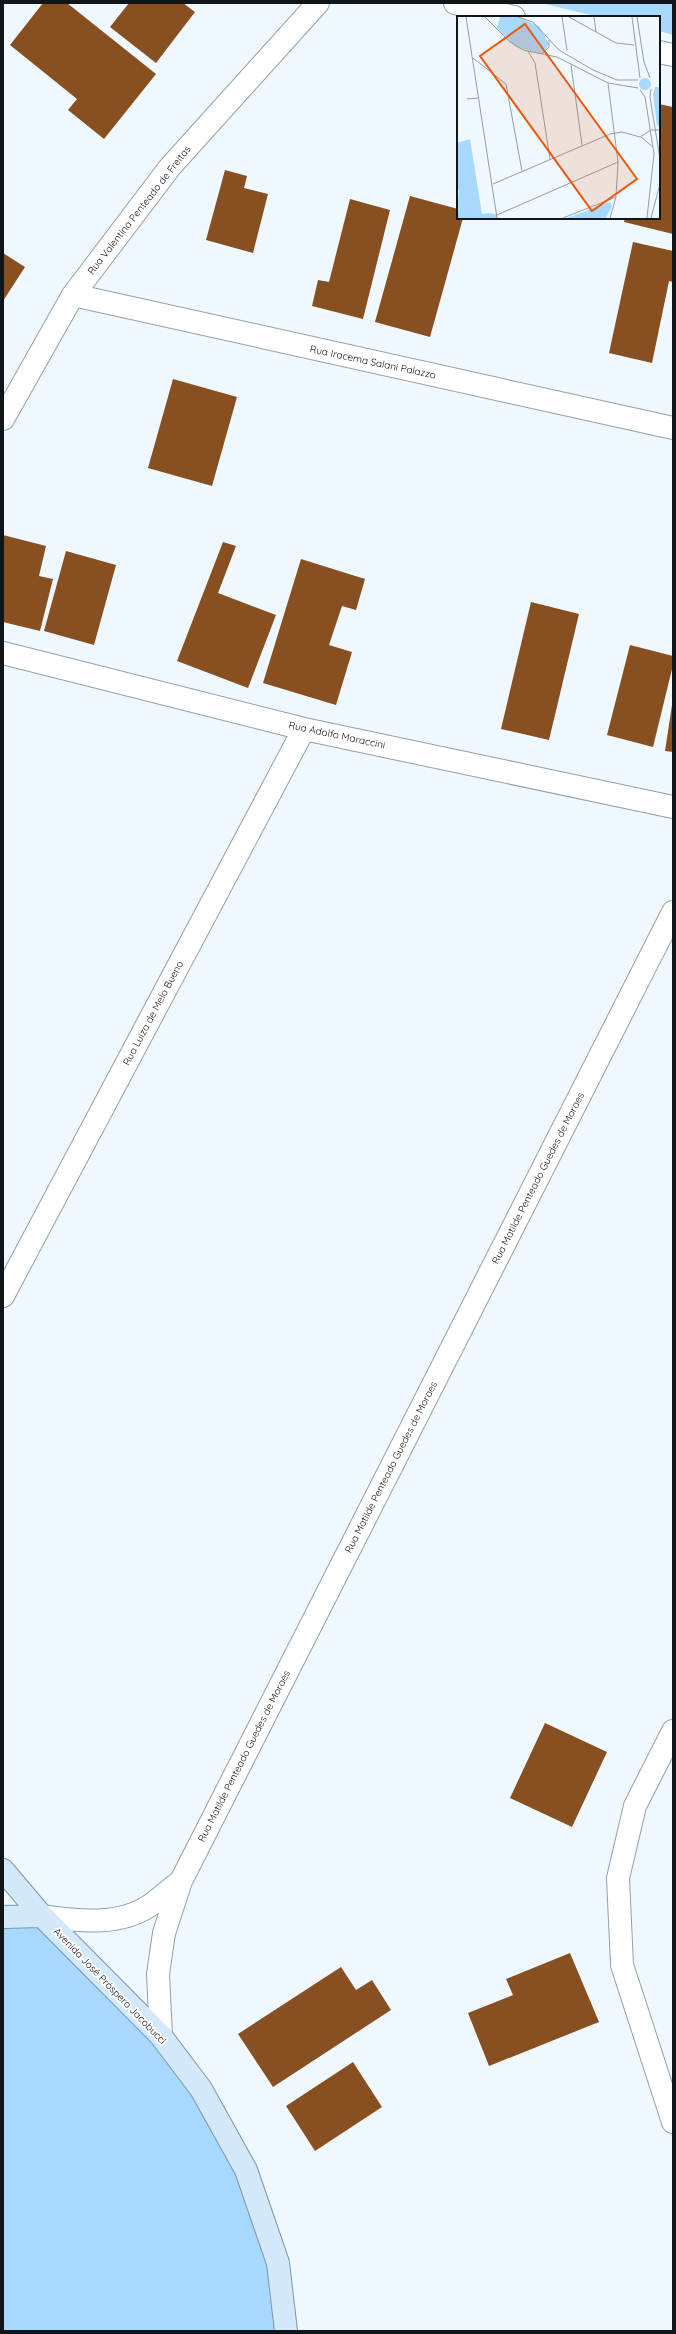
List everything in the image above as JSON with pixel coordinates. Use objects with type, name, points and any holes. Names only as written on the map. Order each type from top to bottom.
[{"type":"main road","name":"Avenida José Próspero Jacobucci","points":[[3,1870],[42,1916],[161,2036],[201,2089],[246,2170],[278,2263],[286,2331]]},
{"type":"main road","points":[[3,1917],[42,1916]]},
{"type":"street","name":"Rua Valentina Penteado de Freitas","points":[[3,419],[73,295],[170,167],[318,3]]},
{"type":"street","points":[[455,3],[510,16]]},
{"type":"street","points":[[660,52],[673,55]]},
{"type":"street","name":"Rua Iracema Salani Palazzo","points":[[73,295],[673,428]]},
{"type":"street","name":"Rua Adolfo Maraccini","points":[[3,653],[304,729],[673,807]]},
{"type":"street","name":"Rua Luiza de Melo Bueno","points":[[3,1296],[304,729]]},
{"type":"street","name":"Rua Matilde Penteado Guedes de Moraes","points":[[161,2036],[158,1974],[164,1933],[181,1881],[673,912]]},
{"type":"street","points":[[673,1731],[635,1806],[618,1878],[622,1965],[673,2122]]},
{"type":"street","points":[[42,1916],[81,1921],[116,1920],[151,1905],[181,1881]]},
{"type":"shaded area","points":[[541,3],[673,3],[673,35],[660,31],[660,16],[595,16]]},
{"type":"shaded area","points":[[42,1916],[161,2036],[246,2170],[286,2331],[3,2331],[3,1917]]},
{"type":"building","points":[[43,3],[67,3],[156,74],[104,139],[68,110],[77,99],[10,45]]},
{"type":"building","points":[[129,3],[183,3],[195,12],[156,63],[110,27]]},
{"type":"building","points":[[660,104],[673,107],[673,234],[624,222],[625,219],[660,219]]},
{"type":"building","points":[[225,170],[247,176],[244,188],[268,194],[253,253],[206,240]]},
{"type":"building","points":[[410,196],[457,209],[457,219],[463,219],[430,337],[375,322]]},
{"type":"building","points":[[350,199],[390,210],[363,319],[312,306],[318,280],[329,282]]},
{"type":"building","points":[[633,242],[673,251],[673,282],[669,281],[652,363],[609,353]]},
{"type":"building","points":[[3,253],[25,267],[3,301]]},
{"type":"building","points":[[173,379],[237,397],[212,486],[148,468]]},
{"type":"building","points":[[3,535],[46,546],[39,576],[53,579],[40,631],[3,622]]},
{"type":"building","points":[[223,542],[236,546],[218,593],[276,615],[248,688],[177,661]]},
{"type":"building","points":[[66,551],[116,565],[94,645],[44,631]]},
{"type":"building","points":[[301,559],[365,579],[356,610],[342,606],[329,645],[352,652],[336,705],[263,683]]},
{"type":"building","points":[[531,602],[579,614],[549,740],[501,729]]},
{"type":"building","points":[[630,645],[673,656],[673,665],[653,747],[607,735]]},
{"type":"building","points":[[672,705],[673,706],[673,752],[665,751]]},
{"type":"building","points":[[545,1723],[607,1752],[572,1827],[510,1798]]},
{"type":"building","points":[[570,1953],[599,2022],[489,2066],[468,2013],[513,1995],[506,1979]]},
{"type":"building","points":[[341,1967],[356,1990],[372,1980],[391,2010],[273,2087],[238,2034]]},
{"type":"building","points":[[353,2062],[382,2107],[315,2151],[286,2106]]}]
